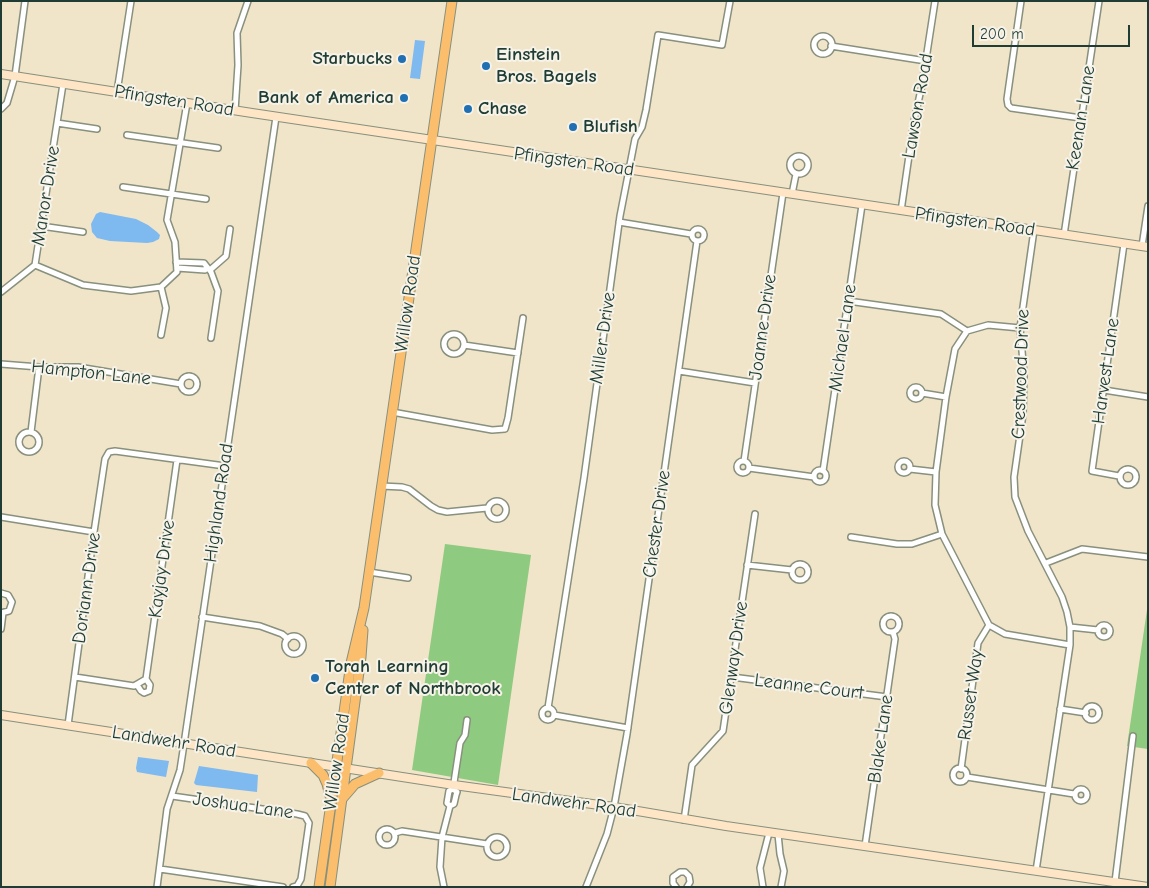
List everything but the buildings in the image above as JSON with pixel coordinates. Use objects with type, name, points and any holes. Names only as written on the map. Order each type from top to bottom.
[{"type":"main road","name":"Willow Road","points":[[330,887],[342,799],[341,767],[351,663],[364,608],[452,1]]},
{"type":"main road","name":"Pfingsten Road","points":[[1,74],[235,111],[1145,247]]},
{"type":"main road","name":"Landwehr Road","points":[[1,715],[341,767],[453,787],[614,807],[769,833],[1148,887]]},
{"type":"main road","points":[[311,763],[323,774],[331,804]]},
{"type":"main road","name":"Willow Road","points":[[319,887],[331,804],[341,767]]},
{"type":"main road","points":[[342,799],[354,784],[378,773]]},
{"type":"street","points":[[1,109],[7,103],[15,76],[25,1]]},
{"type":"street","points":[[117,92],[131,1]]},
{"type":"street","points":[[235,111],[238,65],[237,33],[248,1]]},
{"type":"street","name":"Miller Drive","points":[[548,708],[584,478],[619,222],[635,139],[642,127],[646,110],[658,36],[722,45],[730,1]]},
{"type":"street","name":"Lawson Road","points":[[901,211],[914,121],[935,1]]},
{"type":"street","points":[[1021,1],[1007,99],[1008,105],[1011,108],[1081,118]]},
{"type":"street","name":"Keenan Lane","points":[[1064,235],[1099,1]]},
{"type":"street","points":[[831,46],[926,61]]},
{"type":"street","name":"Manor Drive","points":[[1,292],[35,265],[63,84]]},
{"type":"street","points":[[35,265],[83,285],[132,291],[161,287],[177,272],[175,242],[167,220],[187,103]]},
{"type":"street","name":"Highland Road","points":[[157,887],[167,809],[180,770],[276,117]]},
{"type":"street","points":[[57,123],[97,129]]},
{"type":"street","points":[[127,135],[218,148]]},
{"type":"street","points":[[792,194],[796,174]]},
{"type":"street","points":[[123,187],[206,199]]},
{"type":"street","name":"Joanne Drive","points":[[744,461],[783,193]]},
{"type":"street","name":"Michael Lane","points":[[823,471],[862,205]]},
{"type":"street","points":[[1145,247],[1148,206]]},
{"type":"street","points":[[619,222],[692,234]]},
{"type":"street","points":[[41,226],[83,232]]},
{"type":"street","points":[[697,228],[703,232],[703,239],[698,241],[693,239],[692,234],[693,230],[697,228]]},
{"type":"street","points":[[177,268],[208,269],[226,256],[230,230]]},
{"type":"street","name":"Crestwood Drive","points":[[1034,230],[1020,328],[1024,374],[1023,414],[1014,476],[1015,497],[1028,531],[1062,597],[1070,627],[1070,645],[1036,871]]},
{"type":"street","name":"Chester Drive","points":[[586,887],[607,834],[614,807],[628,728],[698,241]]},
{"type":"street","name":"Harvest Lane","points":[[1119,476],[1092,471],[1124,244]]},
{"type":"street","points":[[176,262],[204,264],[208,269],[218,291],[211,338]]},
{"type":"street","points":[[161,287],[166,308],[161,335]]},
{"type":"street","points":[[848,301],[941,314],[968,331]]},
{"type":"street","points":[[392,412],[492,430],[505,429],[524,318]]},
{"type":"street","points":[[1020,328],[988,326],[968,331],[955,349],[946,397],[936,472],[935,505],[942,534],[989,625],[1005,634],[1070,645]]},
{"type":"street","points":[[464,345],[518,353]]},
{"type":"street","name":"Hampton Lane","points":[[1,364],[86,368],[181,384]]},
{"type":"street","points":[[31,432],[40,367]]},
{"type":"street","points":[[678,371],[755,383]]},
{"type":"street","points":[[1104,390],[1148,397]]},
{"type":"street","points":[[922,393],[946,397]]},
{"type":"street","points":[[31,432],[37,436],[39,444],[34,451],[26,452],[20,448],[18,441],[23,434],[31,432]]},
{"type":"street","name":"Doriann Drive","points":[[68,725],[105,459],[109,452],[115,451],[177,460]]},
{"type":"street","points":[[177,460],[225,466]]},
{"type":"street","name":"Kayjay Drive","points":[[74,677],[137,685],[144,693],[149,691],[150,685],[146,679],[177,460]]},
{"type":"street","points":[[744,461],[749,464],[749,468],[744,473],[739,470],[738,464],[744,461]]},
{"type":"street","points":[[749,468],[814,477],[817,482],[821,483],[826,476],[823,471],[817,471],[814,477]]},
{"type":"street","points":[[910,469],[936,472]]},
{"type":"street","points":[[381,486],[410,489],[431,506],[447,512],[488,508]]},
{"type":"street","name":"Glenway Drive","points":[[684,820],[692,765],[723,731],[755,514]]},
{"type":"street","points":[[1,517],[94,532]]},
{"type":"street","points":[[852,537],[897,544],[912,544],[942,534]]},
{"type":"street","points":[[1046,563],[1082,549],[1148,557]]},
{"type":"street","points":[[747,565],[792,570]]},
{"type":"street","points":[[369,572],[408,578]]},
{"type":"street","points":[[1,593],[8,595],[12,602],[9,611],[2,613],[1,629]]},
{"type":"street","points":[[202,617],[260,626],[282,634],[288,639]]},
{"type":"street","name":"Russet Way","points":[[961,768],[978,643],[989,625]]},
{"type":"street","points":[[1070,627],[1098,630]]},
{"type":"street","name":"Blake Lane","points":[[865,846],[895,639],[893,632]]},
{"type":"street","name":"Leanne Court","points":[[732,677],[887,697]]},
{"type":"street","points":[[137,685],[146,679]]},
{"type":"street","points":[[548,708],[552,710],[554,715],[549,720],[544,718],[542,712],[548,708]]},
{"type":"street","points":[[1060,709],[1086,712]]},
{"type":"street","points":[[554,715],[628,728]]},
{"type":"street","points":[[444,887],[440,867],[442,836],[450,806],[454,804],[456,795],[453,787],[460,743],[465,735],[467,720]]},
{"type":"street","points":[[1115,882],[1134,736]]},
{"type":"street","points":[[961,768],[965,771],[967,777],[965,781],[960,782],[954,779],[954,772],[961,768]]},
{"type":"street","points":[[967,777],[1074,794]]},
{"type":"street","name":"Joshua Lane","points":[[172,796],[305,816],[309,823],[301,879],[297,886],[293,887]]},
{"type":"street","points":[[395,833],[402,831],[488,844]]},
{"type":"street","points":[[763,887],[760,868],[769,833]]},
{"type":"street","points":[[778,834],[784,871],[782,887]]},
{"type":"street","points":[[160,868],[282,887]]},
{"type":"street","points":[[676,887],[673,883],[673,877],[680,872],[685,872],[689,876],[690,882],[687,887]]},
{"type":"green space","points":[[445,544],[531,555],[498,785],[412,770]]},
{"type":"green space","points":[[1148,610],[1148,749],[1127,746]]},
{"type":"water","points":[[415,40],[425,41],[420,79],[410,78]]},
{"type":"water","points":[[100,212],[136,219],[157,232],[160,235],[159,239],[147,243],[110,241],[97,238],[92,232],[91,224],[96,214]]},
{"type":"water","points":[[138,757],[169,761],[166,777],[137,772]]},
{"type":"water","points":[[199,766],[258,775],[257,792],[196,785],[194,783]]},
{"type":"place","name":"Starbucks","points":[[402,59]]},
{"type":"place","name":"Einstein Bros. Bagels","points":[[486,66]]},
{"type":"place","name":"Bank of America","points":[[404,98]]},
{"type":"place","name":"Chase","points":[[468,109]]},
{"type":"place","name":"Blufish","points":[[573,127]]},
{"type":"place","name":"Torah Learning Center of Northbrook","points":[[315,678]]}]
